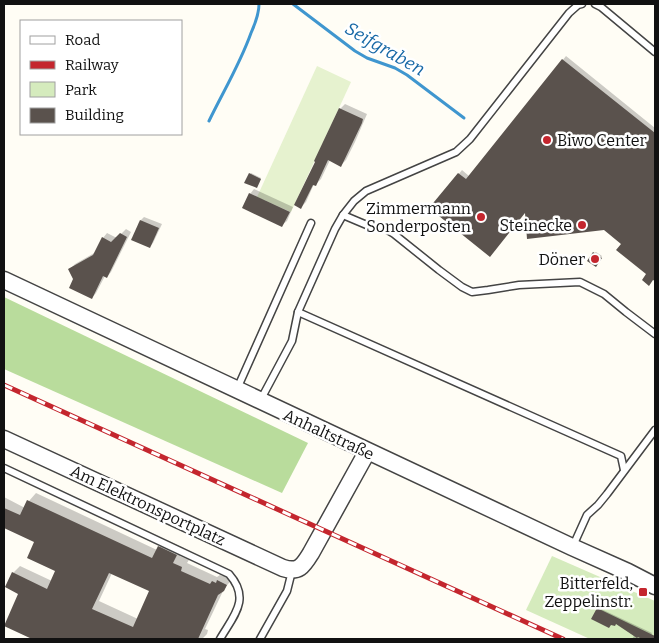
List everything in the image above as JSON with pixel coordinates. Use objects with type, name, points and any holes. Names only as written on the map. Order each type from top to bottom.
[{"type":"street","name":"Anhaltstraße","points":[[4,280],[655,586]]},
{"type":"street","name":"Am Elektronsportplatz","points":[[4,439],[283,568],[292,570]]},
{"type":"street","points":[[292,570],[300,567],[311,553],[367,452]]},
{"type":"lane","points":[[260,401],[292,341],[298,312],[343,215],[366,191],[456,152],[470,139],[569,13],[582,4]]},
{"type":"lane","points":[[595,4],[655,52]]},
{"type":"lane","points":[[343,215],[369,226],[384,228],[438,270],[472,292],[519,285],[580,282],[604,294],[655,334]]},
{"type":"lane","points":[[237,390],[311,223]]},
{"type":"lane","points":[[298,312],[621,456],[624,470]]},
{"type":"lane","points":[[572,548],[587,515],[598,505],[655,430]]},
{"type":"lane","points":[[4,468],[228,574],[235,581],[239,590],[240,600],[237,610],[220,639]]},
{"type":"lane","points":[[260,639],[288,590],[292,570]]},
{"type":"green space","points":[[317,66],[351,82],[291,212],[257,197]]},
{"type":"green space","points":[[4,297],[308,443],[282,493],[4,369]]},
{"type":"green space","points":[[552,556],[655,601],[655,639],[590,639],[526,610]]},
{"type":"building","name":"Biwo Center","points":[[562,59],[655,133],[655,281],[653,280],[649,286],[642,280],[646,274],[616,250],[621,244],[604,230],[527,239],[525,213],[490,257],[429,208],[458,173],[466,179]]},
{"type":"building","points":[[339,108],[363,119],[362,123],[341,167],[328,160],[316,186],[313,185],[301,209],[294,205]]},
{"type":"building","points":[[249,173],[261,179],[257,188],[244,183]]},
{"type":"building","points":[[249,193],[290,212],[282,227],[242,208]]},
{"type":"building","points":[[140,220],[159,228],[150,248],[131,240]]},
{"type":"building","points":[[120,233],[127,237],[107,278],[103,276],[92,299],[69,288],[73,279],[68,269],[93,255],[102,237],[111,242]]},
{"type":"building","name":"Döner","points":[[593,252],[602,258],[596,267],[587,261]]},
{"type":"building","points":[[27,500],[152,558],[158,546],[177,555],[173,563],[182,567],[181,571],[210,584],[212,581],[216,583],[217,580],[227,585],[224,591],[218,595],[198,639],[32,639],[4,626],[18,594],[5,587],[12,572],[47,589],[55,571],[27,558],[34,542],[4,528],[4,508],[20,515]],"holes":[[[109,573],[149,591],[133,627],[92,609]]]},
{"type":"building","points":[[597,608],[655,636],[655,639],[637,638],[616,624],[615,626],[611,625],[609,628],[591,619]]},
{"type":"waterway","points":[[209,121],[247,44],[259,4]]},
{"type":"waterway","name":"Seifgraben","points":[[293,4],[355,51],[407,75],[464,118]]},
{"type":"railway","points":[[4,385],[563,639]]},
{"type":"place","name":"Biwo Center","points":[[547,140]]},
{"type":"place","name":"Zimmermann Sonderposten","points":[[481,217]]},
{"type":"place","name":"Steinecke","points":[[582,225]]},
{"type":"place","name":"Döner","points":[[595,259]]},
{"type":"place","name":"Bitterfeld, Zeppelinstr.","points":[[643,592]]}]
